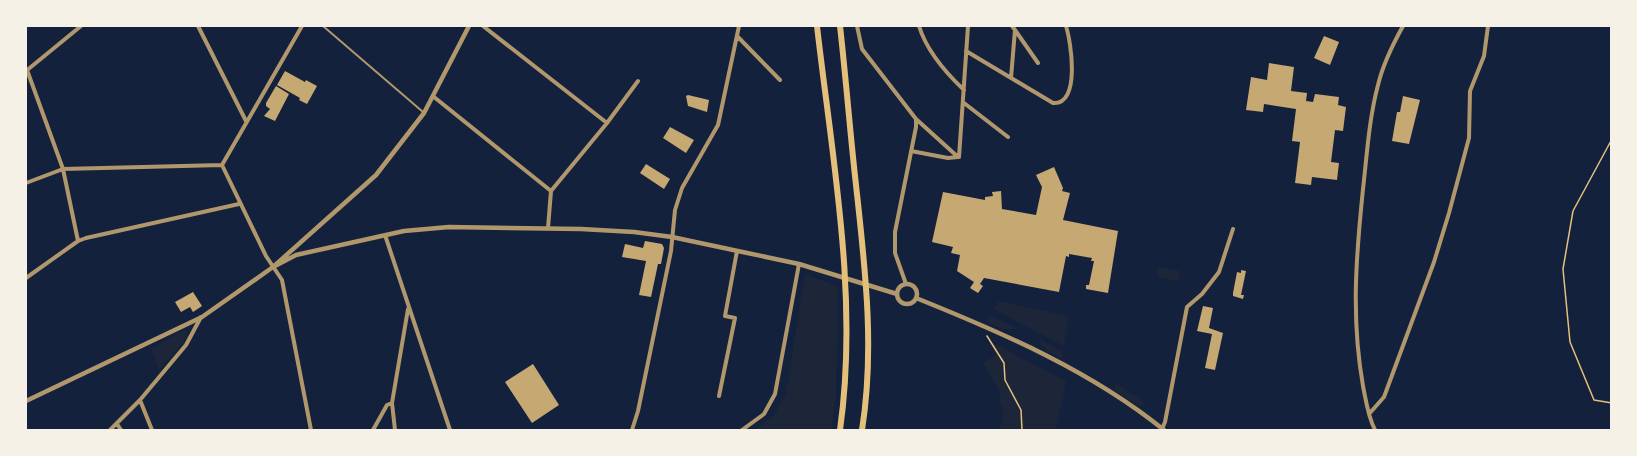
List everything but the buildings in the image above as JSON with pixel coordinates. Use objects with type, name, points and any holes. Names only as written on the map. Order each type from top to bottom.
[{"type":"highway","points":[[817,26],[844,263],[847,336],[840,430]]},
{"type":"highway","points":[[840,26],[865,261],[869,335],[866,408],[862,430]]},
{"type":"street","points":[[78,241],[63,169],[26,70],[81,26]]},
{"type":"street","points":[[198,26],[246,121]]},
{"type":"street","points":[[222,165],[302,26]]},
{"type":"street","points":[[26,401],[202,317],[273,267],[376,175],[434,98],[469,26]]},
{"type":"street","points":[[483,26],[607,123]]},
{"type":"street","points":[[632,430],[638,411],[672,237],[675,210],[682,188],[718,125],[739,26]]},
{"type":"street","points":[[857,26],[862,49],[916,118],[959,157]]},
{"type":"street","points":[[919,26],[932,51],[964,90]]},
{"type":"street","points":[[959,157],[968,26]]},
{"type":"street","points":[[966,51],[1053,103],[1059,103],[1065,99],[1072,71],[1070,40],[1066,26]]},
{"type":"street","points":[[1375,430],[1369,414],[1360,368],[1355,268],[1370,125],[1378,83],[1403,26]]},
{"type":"street","points":[[1369,414],[1384,397],[1434,262],[1469,138],[1470,91],[1484,56],[1488,26]]},
{"type":"street","points":[[1011,78],[1014,28]]},
{"type":"street","points":[[1014,28],[1038,63]]},
{"type":"street","points":[[737,37],[780,80]]},
{"type":"street","points":[[548,228],[551,191],[638,81]]},
{"type":"street","points":[[434,98],[551,191]]},
{"type":"street","points":[[963,102],[1008,137]]},
{"type":"street","points":[[906,284],[895,253],[895,232],[916,118]]},
{"type":"street","points":[[911,151],[948,158],[959,157]]},
{"type":"street","points":[[26,183],[63,169],[222,165]]},
{"type":"street","points":[[222,165],[239,204],[282,280],[311,430]]},
{"type":"street","points":[[27,276],[78,241],[86,238],[239,204]]},
{"type":"street","points":[[273,267],[296,255],[404,231],[449,227],[548,228],[634,232],[672,237],[799,264],[897,294]]},
{"type":"street","points":[[916,298],[997,331],[1063,365],[1109,392],[1163,430],[1187,307],[1202,294],[1219,272],[1233,229]]},
{"type":"street","points":[[385,235],[450,430]]},
{"type":"street","points":[[718,396],[735,318],[725,316],[737,251]]},
{"type":"street","points":[[742,430],[764,414],[775,394],[799,264]]},
{"type":"street","points":[[906,284],[914,287],[917,293],[914,301],[907,304],[900,302],[897,294],[901,286],[906,284]]},
{"type":"street","points":[[394,430],[392,402],[408,308]]},
{"type":"street","points":[[110,430],[140,400],[186,345],[202,317]]},
{"type":"street","points":[[140,400],[152,430]]},
{"type":"street","points":[[373,430],[387,405],[392,402]]},
{"type":"street","points":[[117,424],[122,430]]},
{"type":"lane","points":[[323,26],[424,114]]},
{"type":"path","points":[[1611,139],[1573,211],[1563,268],[1570,342],[1593,400],[1611,404]]},
{"type":"path","points":[[987,336],[1004,363],[1005,380],[1021,410],[1022,430]]},
{"type":"shaded area","points":[[1158,268],[1180,271],[1178,281],[1161,278],[1157,273]]},
{"type":"shaded area","points":[[805,274],[838,287],[836,396],[831,430],[755,430],[774,415],[786,395]]},
{"type":"shaded area","points":[[999,301],[1068,316],[1064,346],[993,309]]},
{"type":"shaded area","points":[[989,315],[1016,327],[1015,329],[1002,329],[987,322]]},
{"type":"shaded area","points":[[183,330],[187,332],[184,342],[159,370],[151,349]]},
{"type":"shaded area","points":[[1038,338],[1063,352],[1062,359],[1047,350]]},
{"type":"shaded area","points":[[993,343],[1066,381],[1056,430],[999,430],[1004,411],[999,401],[1001,394],[983,363],[996,355],[990,346]]},
{"type":"shaded area","points":[[1115,383],[1144,402],[1141,407],[1114,390]]}]
